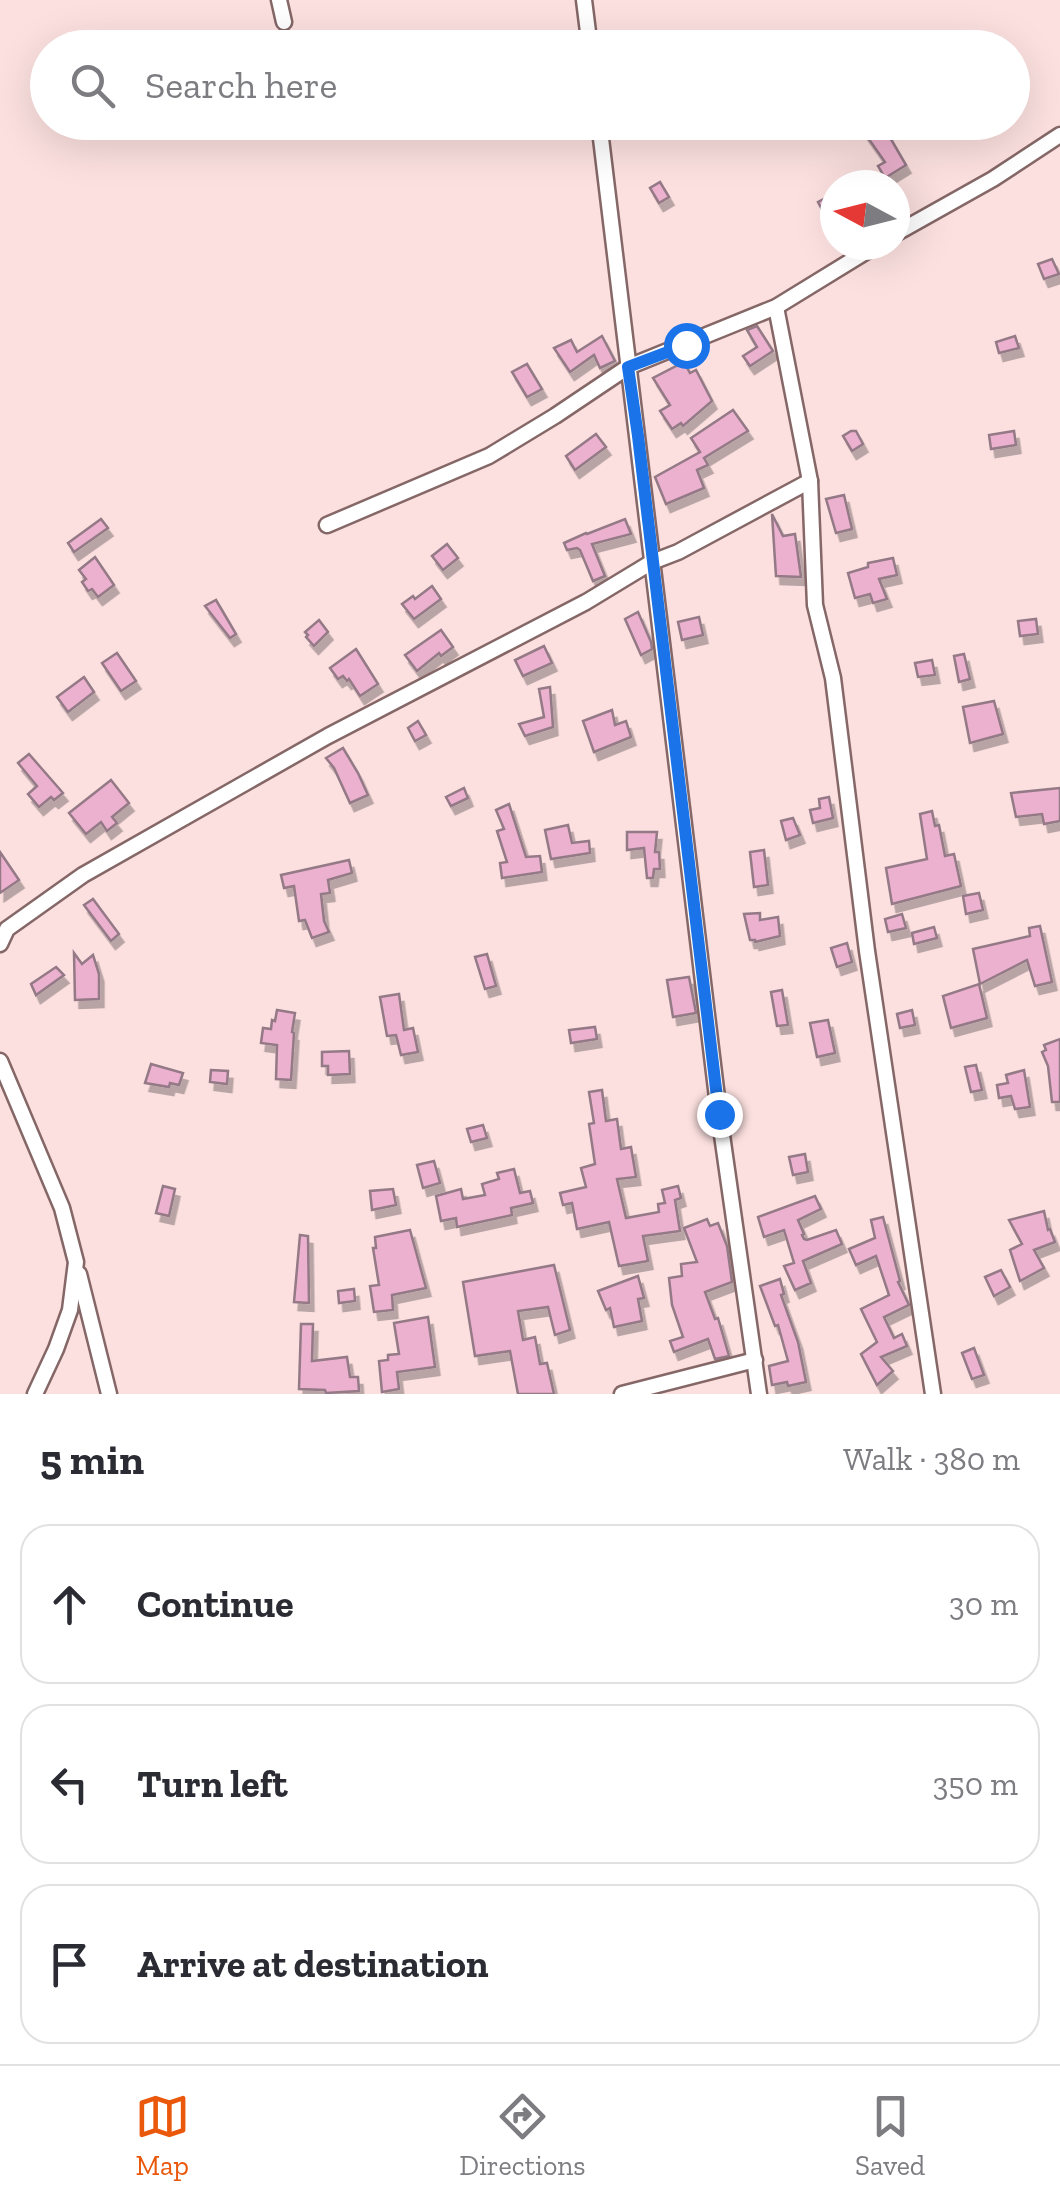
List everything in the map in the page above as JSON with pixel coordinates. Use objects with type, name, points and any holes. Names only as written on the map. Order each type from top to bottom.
[{"type":"street","points":[[279,0],[284,22]]},
{"type":"street","points":[[584,0],[588,30]]},
{"type":"street","points":[[910,226],[993,179],[1060,135]]},
{"type":"street","points":[[601,140],[719,1114],[759,1394]]},
{"type":"street","points":[[327,525],[489,456],[628,367],[776,307],[853,260]]},
{"type":"street","points":[[776,307],[810,481],[815,605],[833,678],[867,951],[933,1394]]},
{"type":"street","points":[[0,944],[6,929],[83,875],[328,736],[810,481]]},
{"type":"street","points":[[0,1061],[62,1208],[109,1394]]},
{"type":"street","points":[[35,1394],[70,1310],[76,1262]]},
{"type":"street","points":[[622,1394],[755,1360]]},
{"type":"building","points":[[869,140],[891,140],[906,165],[898,170],[880,170],[878,166],[885,162]]},
{"type":"building","points":[[660,182],[669,197],[659,203],[650,188]]},
{"type":"building","points":[[1052,259],[1059,274],[1044,279],[1038,264]]},
{"type":"building","points":[[757,326],[773,351],[750,366],[743,356],[757,347],[747,330]]},
{"type":"building","points":[[602,336],[615,361],[600,368],[594,355],[570,372],[554,348],[571,340],[577,352]]},
{"type":"building","points":[[1015,336],[1019,348],[999,353],[996,342]]},
{"type":"building","points":[[684,362],[690,373],[696,370],[712,401],[683,426],[681,423],[672,429],[660,411],[670,405],[653,378]]},
{"type":"building","points":[[527,364],[542,389],[527,397],[512,372]]},
{"type":"building","points":[[733,410],[748,431],[704,458],[708,465],[697,470],[704,488],[666,504],[655,477],[700,452],[691,438]]},
{"type":"building","points":[[856,431],[863,444],[852,451],[843,436]]},
{"type":"building","points":[[1014,431],[1016,445],[991,449],[989,435]]},
{"type":"building","points":[[596,434],[606,447],[575,470],[566,456]]},
{"type":"building","points":[[844,495],[852,529],[836,533],[826,499]]},
{"type":"building","points":[[772,514],[783,536],[795,534],[801,577],[776,576]]},
{"type":"building","points":[[101,519],[108,528],[74,552],[68,543]]},
{"type":"building","points":[[625,519],[631,534],[592,544],[605,576],[593,581],[580,550],[567,550],[564,543]]},
{"type":"building","points":[[447,544],[458,558],[443,570],[432,556]]},
{"type":"building","points":[[95,557],[114,585],[98,597],[92,589],[88,591],[79,570]]},
{"type":"building","points":[[893,558],[897,575],[879,579],[887,599],[873,603],[870,594],[855,598],[848,573],[868,567],[868,563]]},
{"type":"building","points":[[432,586],[441,599],[414,619],[402,604]]},
{"type":"building","points":[[216,600],[236,634],[230,638],[205,606]]},
{"type":"building","points":[[638,612],[652,649],[641,655],[625,619]]},
{"type":"building","points":[[699,617],[703,635],[682,640],[678,622]]},
{"type":"building","points":[[1036,619],[1038,634],[1020,636],[1018,621]]},
{"type":"building","points":[[319,620],[328,632],[314,646],[305,632]]},
{"type":"building","points":[[441,630],[453,647],[417,671],[405,655]]},
{"type":"building","points":[[544,646],[552,663],[523,676],[515,660]]},
{"type":"building","points":[[356,649],[378,684],[360,696],[349,679],[338,679],[330,668]]},
{"type":"building","points":[[117,653],[136,681],[121,691],[102,663]]},
{"type":"building","points":[[964,654],[970,679],[959,682],[954,656]]},
{"type":"building","points":[[932,660],[935,675],[918,677],[915,663]]},
{"type":"building","points":[[84,677],[94,692],[68,712],[57,697]]},
{"type":"building","points":[[550,687],[553,727],[525,736],[519,724],[544,717],[539,689]]},
{"type":"building","points":[[994,701],[1003,734],[970,743],[963,707]]},
{"type":"building","points":[[612,710],[615,725],[626,721],[631,737],[594,752],[583,721]]},
{"type":"building","points":[[418,721],[426,735],[415,741],[408,728]]},
{"type":"building","points":[[343,748],[368,795],[350,803],[326,758]]},
{"type":"building","points":[[29,754],[63,793],[39,807],[28,794],[37,786],[18,763]]},
{"type":"building","points":[[111,780],[129,803],[112,817],[117,823],[107,831],[101,822],[86,834],[69,813]]},
{"type":"building","points":[[464,788],[468,798],[451,806],[446,797]]},
{"type":"building","points":[[1060,788],[1060,821],[1044,824],[1042,814],[1016,817],[1011,793]]},
{"type":"building","points":[[829,797],[833,818],[813,823],[810,810],[820,808],[819,799]]},
{"type":"building","points":[[509,804],[526,857],[540,856],[542,872],[502,878],[500,863],[507,862],[497,831],[504,829],[496,810]]},
{"type":"building","points":[[932,811],[945,856],[954,854],[961,886],[892,904],[886,868],[927,859],[920,814]]},
{"type":"building","points":[[793,818],[800,835],[786,840],[781,821]]},
{"type":"building","points":[[568,825],[572,843],[589,841],[590,853],[551,859],[545,830]]},
{"type":"building","points":[[627,832],[657,832],[655,852],[659,852],[660,869],[654,869],[653,878],[647,878],[644,848],[627,850]]},
{"type":"building","points":[[764,850],[768,885],[754,887],[750,852]]},
{"type":"building","points":[[0,852],[19,880],[0,893]]},
{"type":"building","points":[[349,860],[352,873],[328,880],[330,893],[321,894],[329,932],[312,938],[305,920],[299,921],[294,886],[284,888],[281,875]]},
{"type":"building","points":[[979,893],[983,910],[966,914],[963,896]]},
{"type":"building","points":[[93,899],[119,934],[111,941],[84,905]]},
{"type":"building","points":[[760,913],[760,920],[778,917],[780,936],[750,940],[744,914]]},
{"type":"building","points":[[902,914],[906,928],[888,932],[885,919]]},
{"type":"building","points":[[1040,926],[1052,982],[1035,986],[1027,960],[980,984],[973,949],[1030,936],[1029,928]]},
{"type":"building","points":[[934,927],[937,938],[914,944],[912,933]]},
{"type":"building","points":[[847,943],[852,962],[837,967],[831,948]]},
{"type":"building","points":[[74,953],[82,964],[93,955],[99,974],[99,999],[75,1000]]},
{"type":"building","points":[[487,954],[496,986],[485,989],[475,957]]},
{"type":"building","points":[[56,967],[64,975],[36,995],[31,984]]},
{"type":"building","points":[[689,977],[696,1013],[673,1017],[667,980]]},
{"type":"building","points":[[979,984],[987,1018],[951,1028],[943,996]]},
{"type":"building","points":[[782,990],[788,1025],[777,1026],[771,992]]},
{"type":"building","points":[[399,994],[404,1030],[413,1028],[418,1052],[401,1055],[396,1035],[387,1036],[380,997]]},
{"type":"building","points":[[277,1010],[295,1013],[291,1080],[276,1079],[277,1045],[261,1043],[263,1028],[271,1029]]},
{"type":"building","points":[[912,1010],[915,1025],[900,1028],[897,1014]]},
{"type":"building","points":[[828,1020],[835,1053],[817,1057],[810,1023]]},
{"type":"building","points":[[595,1027],[597,1039],[571,1043],[569,1030]]},
{"type":"building","points":[[1060,1039],[1060,1102],[1052,1102],[1048,1066],[1042,1052],[1046,1050],[1044,1045]]},
{"type":"building","points":[[349,1051],[350,1074],[328,1075],[328,1066],[322,1066],[322,1052]]},
{"type":"building","points":[[151,1064],[183,1073],[179,1085],[145,1083]]},
{"type":"building","points":[[976,1065],[982,1090],[971,1092],[965,1067]]},
{"type":"building","points":[[211,1070],[228,1071],[227,1084],[210,1082]]},
{"type":"building","points":[[1024,1070],[1030,1107],[1015,1109],[1011,1096],[999,1098],[997,1085],[1008,1083],[1006,1075]]},
{"type":"building","points":[[602,1090],[606,1121],[617,1119],[621,1149],[631,1147],[636,1177],[617,1179],[626,1218],[659,1212],[658,1204],[665,1203],[662,1190],[678,1186],[681,1198],[675,1200],[680,1231],[643,1236],[648,1261],[619,1266],[609,1222],[577,1229],[572,1203],[563,1205],[560,1193],[586,1187],[581,1168],[595,1164],[589,1092]]},
{"type":"building","points":[[483,1125],[487,1138],[471,1142],[467,1129]]},
{"type":"building","points":[[805,1154],[808,1172],[793,1175],[789,1157]]},
{"type":"building","points":[[434,1161],[440,1183],[423,1188],[417,1165]]},
{"type":"building","points":[[514,1169],[520,1193],[530,1191],[533,1203],[511,1208],[512,1215],[457,1227],[456,1218],[441,1221],[436,1196],[461,1189],[463,1199],[485,1195],[482,1184],[499,1179],[497,1173]]},
{"type":"building","points":[[163,1186],[175,1189],[169,1216],[156,1213]]},
{"type":"building","points":[[393,1189],[396,1205],[372,1210],[370,1191]]},
{"type":"building","points":[[815,1196],[821,1209],[798,1220],[804,1239],[836,1230],[842,1244],[803,1261],[811,1283],[795,1290],[784,1266],[794,1263],[784,1230],[764,1237],[758,1217]]},
{"type":"building","points":[[1044,1211],[1055,1242],[1034,1250],[1044,1268],[1020,1281],[1010,1250],[1022,1244],[1009,1220]]},
{"type":"building","points":[[883,1217],[898,1282],[909,1305],[884,1317],[894,1338],[902,1334],[907,1346],[881,1357],[893,1371],[877,1385],[861,1354],[877,1342],[861,1309],[889,1295],[876,1256],[856,1265],[849,1249],[875,1238],[871,1220]]},
{"type":"building","points":[[707,1219],[710,1226],[718,1223],[727,1246],[732,1282],[705,1292],[715,1319],[718,1318],[729,1356],[715,1359],[708,1339],[674,1352],[670,1341],[683,1337],[672,1305],[669,1278],[682,1276],[681,1264],[697,1262],[684,1228]]},
{"type":"building","points":[[410,1230],[426,1288],[392,1295],[393,1310],[374,1312],[370,1286],[379,1285],[375,1237]]},
{"type":"building","points":[[300,1235],[308,1236],[309,1303],[294,1302]]},
{"type":"building","points":[[554,1265],[570,1330],[555,1335],[548,1307],[518,1311],[523,1340],[535,1337],[540,1364],[547,1363],[554,1394],[518,1394],[510,1351],[475,1356],[463,1282]]},
{"type":"building","points":[[1001,1270],[1010,1287],[994,1296],[985,1277]]},
{"type":"building","points":[[638,1276],[644,1298],[638,1299],[642,1321],[614,1327],[610,1308],[606,1310],[598,1291]]},
{"type":"building","points":[[780,1279],[806,1382],[788,1386],[787,1382],[772,1385],[769,1366],[788,1361],[778,1325],[775,1326],[760,1286]]},
{"type":"building","points":[[354,1289],[355,1301],[339,1303],[338,1291]]},
{"type":"building","points":[[428,1317],[435,1367],[397,1372],[399,1389],[382,1392],[379,1361],[399,1354],[394,1323]]},
{"type":"building","points":[[301,1324],[313,1324],[312,1361],[347,1357],[350,1377],[358,1377],[359,1391],[326,1393],[299,1389]]},
{"type":"building","points":[[974,1348],[984,1375],[972,1379],[962,1353]]},
{"type":"route","points":[[686,345],[628,367],[719,1114]]}]
